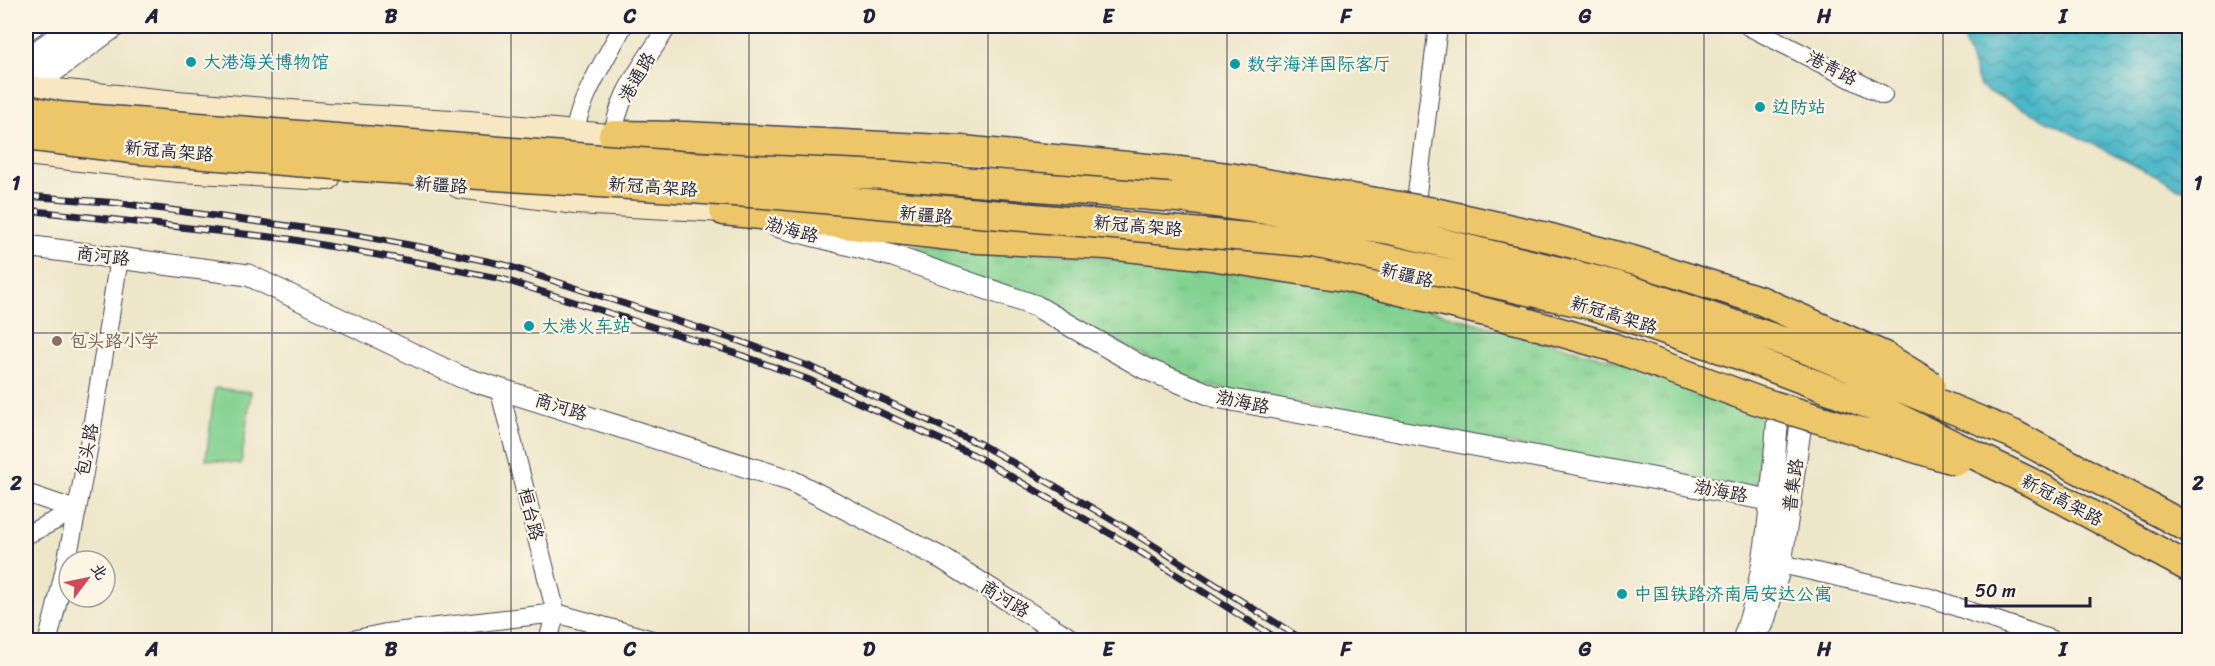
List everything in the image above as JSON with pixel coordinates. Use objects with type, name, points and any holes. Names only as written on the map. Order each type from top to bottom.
[{"type":"highway","name":"新冠高架路","points":[[27,91],[59,116],[690,166],[885,175],[1178,198],[1390,230],[1616,285],[1803,348],[2013,434],[2190,529]]},
{"type":"highway","points":[[613,135],[686,136],[962,150],[1235,178],[1434,212],[1547,237],[1636,261],[1762,301],[1884,356],[2013,434]]},
{"type":"highway","name":"新冠高架路","points":[[26,136],[140,150],[778,195],[1314,243],[1595,306],[1736,354],[1878,408],[2034,484],[2190,567]]},
{"type":"highway","points":[[724,211],[978,239],[1107,244],[1211,256],[1344,278],[1525,322],[1612,347],[1756,400],[2034,484]]},
{"type":"main road","points":[[27,91],[613,135],[797,158],[927,164],[1175,183],[1311,201],[1528,244],[1675,283],[1801,326]]},
{"type":"main road","name":"新疆路","points":[[26,153],[179,170],[463,186],[575,202],[724,211],[881,212],[1196,237],[1324,255],[1546,308],[1700,357],[1804,400]]},
{"type":"street","points":[[26,32],[35,26]]},
{"type":"street","points":[[26,57],[71,26]]},
{"type":"street","points":[[27,91],[27,74],[96,26]]},
{"type":"street","points":[[27,91],[118,26]]},
{"type":"street","name":"港通路","points":[[575,202],[573,132],[586,98],[623,26]]},
{"type":"street","name":"港通路","points":[[618,204],[613,135],[622,100],[668,26]]},
{"type":"street","points":[[1414,220],[1438,26]]},
{"type":"street","name":"港青路","points":[[1748,26],[1883,95]]},
{"type":"street","name":"渤海路","points":[[724,211],[806,235],[893,256],[1036,306],[1144,368],[1216,398],[1791,504]]},
{"type":"street","name":"商河路","points":[[26,246],[248,275],[461,377],[792,481],[943,559],[1071,640]]},
{"type":"street","name":"包头路","points":[[48,640],[67,569],[119,258]]},
{"type":"street","name":"普集路","points":[[1743,640],[1762,573],[1780,390],[1801,326]]},
{"type":"street","name":"普集路","points":[[1758,640],[1781,564],[1791,504],[1804,400],[1801,326]]},
{"type":"street","name":"桓台路","points":[[499,388],[556,614]]},
{"type":"street","points":[[26,493],[76,510]]},
{"type":"street","points":[[26,535],[76,510]]},
{"type":"street","points":[[1781,564],[1931,598],[2052,640]]},
{"type":"street","points":[[352,640],[386,633],[556,614],[652,640]]},
{"type":"street","points":[[548,640],[556,614]]},
{"type":"green space","points":[[880,245],[1041,253],[1203,265],[1325,282],[1657,372],[1751,406],[1763,422],[1764,445],[1759,480],[1748,490],[1204,385],[1064,315]]},
{"type":"green space","points":[[215,388],[251,392],[241,464],[206,459]]},
{"type":"water","points":[[1959,26],[2189,26],[2189,193],[1980,87]]},
{"type":"railway","points":[[26,196],[119,203],[356,235],[436,250],[505,265],[739,341],[811,367],[980,444],[1129,530],[1303,640]]},
{"type":"railway","points":[[26,210],[289,239],[433,265],[502,279],[735,353],[807,379],[974,455],[1123,541],[1279,640]]},
{"type":"place","name":"大港海关博物馆","points":[[191,62]]},
{"type":"place","name":"数字海洋国际客厅","points":[[1235,64]]},
{"type":"place","name":"边防站","points":[[1760,107]]},
{"type":"place","name":"大港火车站","points":[[529,326]]},
{"type":"place","name":"包头路小学","points":[[57,341]]},
{"type":"place","name":"中国铁路济南局安达公寓","points":[[1622,594]]}]
